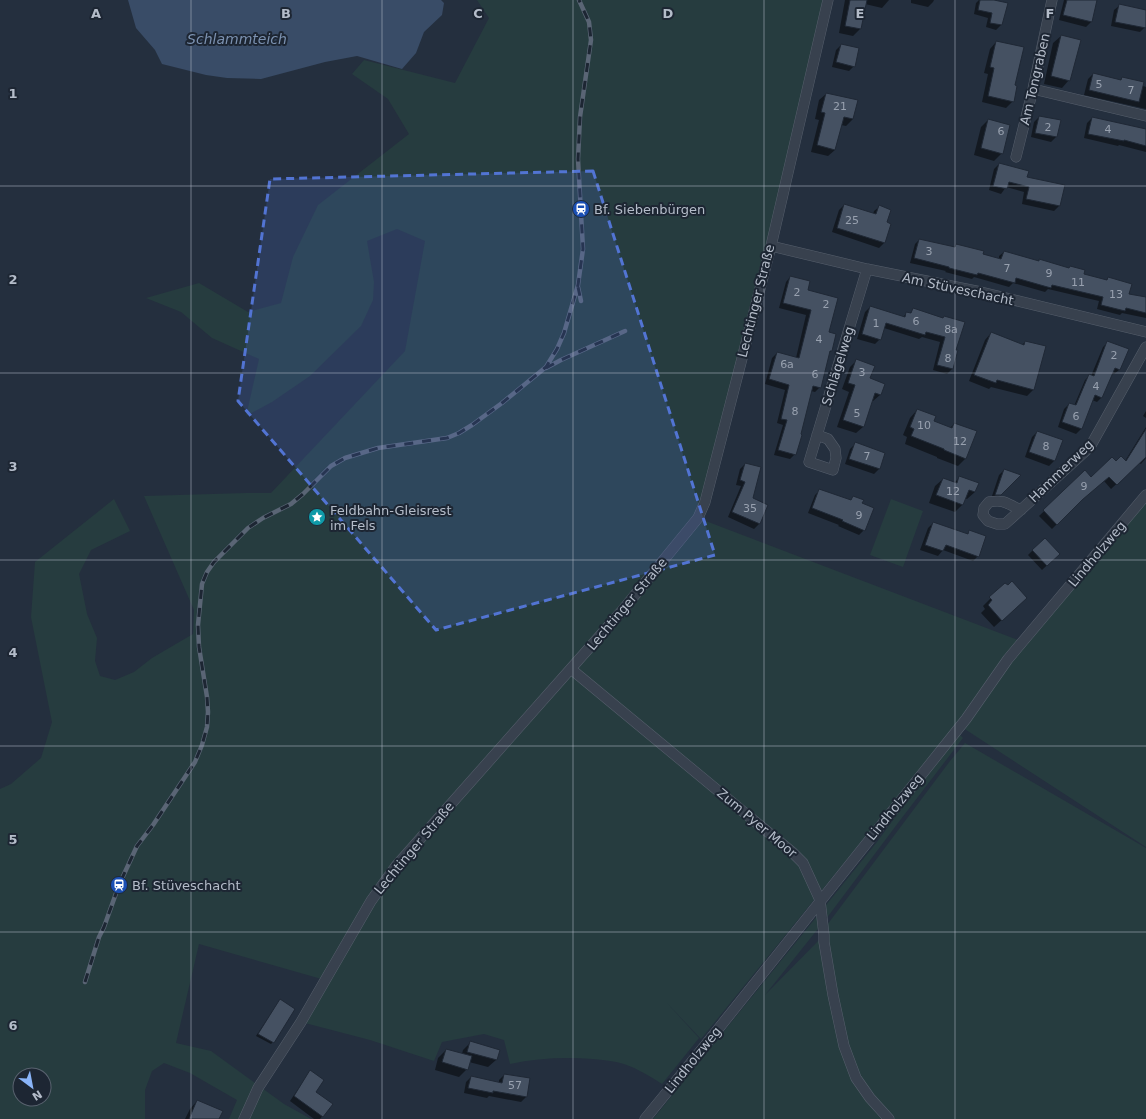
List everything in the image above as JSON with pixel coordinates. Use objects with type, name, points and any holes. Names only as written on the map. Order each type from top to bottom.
[{"type":"street","name":"Lechtinger Straße","points":[[244,1119],[258,1088],[301,1022],[375,895],[396,866],[651,577],[698,518],[705,502],[771,246],[828,0]]},
{"type":"street","name":"Am Tongraben","points":[[1016,157],[1033,89],[1052,0]]},
{"type":"street","points":[[1033,89],[1146,116]]},
{"type":"street","name":"Am Stüveschacht","points":[[771,246],[867,269],[981,292],[1146,332]]},
{"type":"street","name":"Schlägelweg","points":[[817,436],[828,439],[835,449],[836,458],[833,470],[809,462],[867,269]]},
{"type":"street","name":"Hammerweg","points":[[1021,510],[1090,447],[1146,347]]},
{"type":"street","name":"Lindholzweg","points":[[645,1119],[966,720],[1005,663],[1146,495]]},
{"type":"street","name":"Zum Pyer Moor","points":[[571,669],[803,862],[820,900],[825,949],[834,1002],[844,1046],[856,1078],[870,1098],[889,1119]]},
{"type":"highlighted area","points":[[593,171],[715,555],[436,630],[238,401],[270,179]]},
{"type":"green space","points":[[477,0],[828,0],[698,518],[1023,642],[1146,494],[1146,847],[957,724],[701,1039],[666,1002],[699,1038],[662,1084],[629,1066],[605,1060],[551,1058],[510,1064],[504,1040],[484,1034],[442,1042],[434,1061],[370,1040],[301,1022],[325,980],[199,944],[176,1043],[211,1051],[284,1104],[311,1119],[229,1119],[237,1100],[190,1073],[164,1063],[152,1071],[145,1090],[145,1119],[0,1119],[0,789],[11,784],[41,758],[52,722],[31,617],[35,562],[114,499],[130,531],[91,550],[79,574],[87,614],[97,638],[95,661],[100,676],[115,680],[134,672],[152,658],[193,634],[194,610],[144,496],[271,493],[405,351],[425,241],[397,229],[367,241],[374,282],[373,300],[361,326],[310,376],[272,402],[246,416],[259,359],[212,338],[181,312],[146,298],[199,283],[248,312],[281,303],[293,257],[318,205],[409,134],[388,99],[352,74],[364,60],[455,83],[489,18]]},
{"type":"green space","points":[[891,499],[923,511],[903,567],[870,555]]},
{"type":"green space","points":[[959,734],[963,738],[829,915],[765,995],[824,935],[827,925],[965,743],[1146,848],[1146,1119],[653,1119],[877,842],[925,776]]},
{"type":"water","name":"Schlammteich","points":[[128,0],[441,0],[444,3],[442,15],[424,32],[416,53],[402,69],[357,56],[325,62],[261,79],[227,78],[206,75],[162,64],[155,50],[136,28]]},
{"type":"building","points":[[850,0],[867,0],[861,29],[845,26]]},
{"type":"building","points":[[980,0],[994,0],[1008,3],[1002,25],[990,23],[992,13],[978,10]]},
{"type":"building","points":[[1067,0],[1097,0],[1092,22],[1063,15]]},
{"type":"building","points":[[1119,4],[1146,10],[1146,28],[1115,22]]},
{"type":"building","points":[[1061,35],[1081,40],[1070,81],[1051,76]]},
{"type":"building","points":[[996,41],[1024,47],[1015,85],[1017,86],[1014,102],[988,96],[994,68],[990,67]]},
{"type":"building","points":[[841,44],[859,48],[855,67],[836,62]]},
{"type":"building","points":[[1093,73],[1121,80],[1122,77],[1144,82],[1139,102],[1089,90]]},
{"type":"building","points":[[826,93],[858,100],[853,119],[844,117],[835,150],[817,145],[825,113],[821,112]]},
{"type":"building","points":[[1039,116],[1061,120],[1057,137],[1035,133]]},
{"type":"building","points":[[1092,117],[1146,129],[1146,146],[1124,140],[1088,134]]},
{"type":"building","points":[[988,119],[1010,125],[1003,154],[981,148]]},
{"type":"building","points":[[999,163],[1029,171],[1027,177],[1065,185],[1060,206],[1026,199],[1029,187],[1009,182],[1007,189],[993,186]]},
{"type":"building","points":[[844,204],[876,214],[879,205],[891,210],[887,222],[891,224],[885,243],[837,228]]},
{"type":"building","points":[[919,239],[955,247],[956,244],[984,251],[983,254],[1001,259],[1004,251],[1039,261],[1039,259],[1069,268],[1070,266],[1085,270],[1084,274],[1107,280],[1108,277],[1132,284],[1129,294],[1146,297],[1146,313],[1126,308],[1125,311],[1101,305],[1103,297],[1052,285],[1051,288],[1016,278],[1015,283],[978,273],[977,275],[914,258]]},
{"type":"building","points":[[790,276],[810,281],[808,290],[838,298],[829,332],[836,334],[832,351],[830,351],[821,388],[813,386],[796,455],[778,450],[787,420],[781,419],[789,385],[769,379],[777,352],[799,358],[811,310],[783,303]]},
{"type":"building","points":[[870,306],[905,317],[906,312],[911,313],[913,308],[943,318],[944,316],[965,322],[956,350],[958,350],[953,369],[937,365],[945,337],[926,332],[925,335],[886,323],[881,340],[862,334]]},
{"type":"building","points":[[991,332],[1024,345],[1025,341],[1046,346],[1034,390],[997,380],[996,383],[974,375]]},
{"type":"building","points":[[1107,341],[1129,349],[1120,370],[1115,368],[1102,398],[1095,395],[1082,429],[1062,422],[1069,403],[1076,405],[1089,374],[1094,376]]},
{"type":"building","points":[[856,359],[875,366],[870,378],[885,384],[881,395],[875,393],[864,427],[843,420],[855,385],[848,383]]},
{"type":"building","points":[[917,409],[936,416],[934,421],[952,428],[954,423],[977,431],[966,459],[911,436],[914,429],[910,427]]},
{"type":"building","points":[[1146,429],[1146,457],[1117,485],[1109,477],[1082,500],[1057,525],[1043,510],[1085,470],[1091,477],[1112,457],[1116,461],[1121,456],[1126,461]]},
{"type":"building","points":[[1037,431],[1063,440],[1055,461],[1029,452]]},
{"type":"building","points":[[855,442],[885,453],[880,469],[849,459]]},
{"type":"building","points":[[745,463],[761,467],[753,498],[768,505],[760,524],[732,512],[745,482],[740,480]]},
{"type":"building","points":[[1004,469],[1021,475],[1001,495],[995,495]]},
{"type":"building","points":[[959,476],[979,483],[975,492],[969,490],[963,505],[936,495],[943,478],[957,483]]},
{"type":"building","points":[[819,489],[851,500],[853,496],[864,500],[862,503],[874,508],[865,531],[842,521],[843,520],[812,508]]},
{"type":"building","points":[[933,522],[968,534],[969,530],[986,536],[979,557],[946,545],[943,551],[925,545]]},
{"type":"building","points":[[1045,538],[1060,554],[1047,566],[1032,550]]},
{"type":"building","points":[[1012,581],[1027,598],[1002,621],[988,605],[992,600],[989,597],[1005,583],[1008,585]]},
{"type":"building","points":[[280,999],[295,1009],[274,1043],[258,1034]]},
{"type":"building","points":[[470,1041],[500,1050],[497,1060],[467,1052]]},
{"type":"building","points":[[446,1049],[472,1056],[468,1070],[442,1062]]},
{"type":"building","points":[[310,1070],[324,1080],[316,1092],[333,1104],[323,1117],[294,1096]]},
{"type":"building","points":[[504,1074],[530,1078],[527,1097],[468,1088],[471,1076],[502,1083]]},
{"type":"building","points":[[197,1100],[223,1111],[219,1119],[189,1119]]},
{"type":"railway","points":[[85,982],[99,937],[119,885],[137,846],[153,825],[195,762],[202,745],[207,727],[208,712],[199,647],[198,625],[202,584],[207,572],[214,562],[248,528],[263,518],[291,504],[331,466],[345,458],[378,448],[447,438],[459,433],[502,403],[546,367],[557,349],[564,333],[578,285],[583,249],[578,159],[580,117],[591,40],[589,22],[579,0]]},
{"type":"railway","points":[[578,287],[581,301]]},
{"type":"railway","points":[[546,368],[625,331]]},
{"type":"place","name":"Bf. Siebenbürgen","points":[[581,209]]},
{"type":"place","name":"Feldbahn-Gleisrest im Fels","points":[[317,517]]},
{"type":"place","name":"Bf. Stüveschacht","points":[[119,885]]}]
